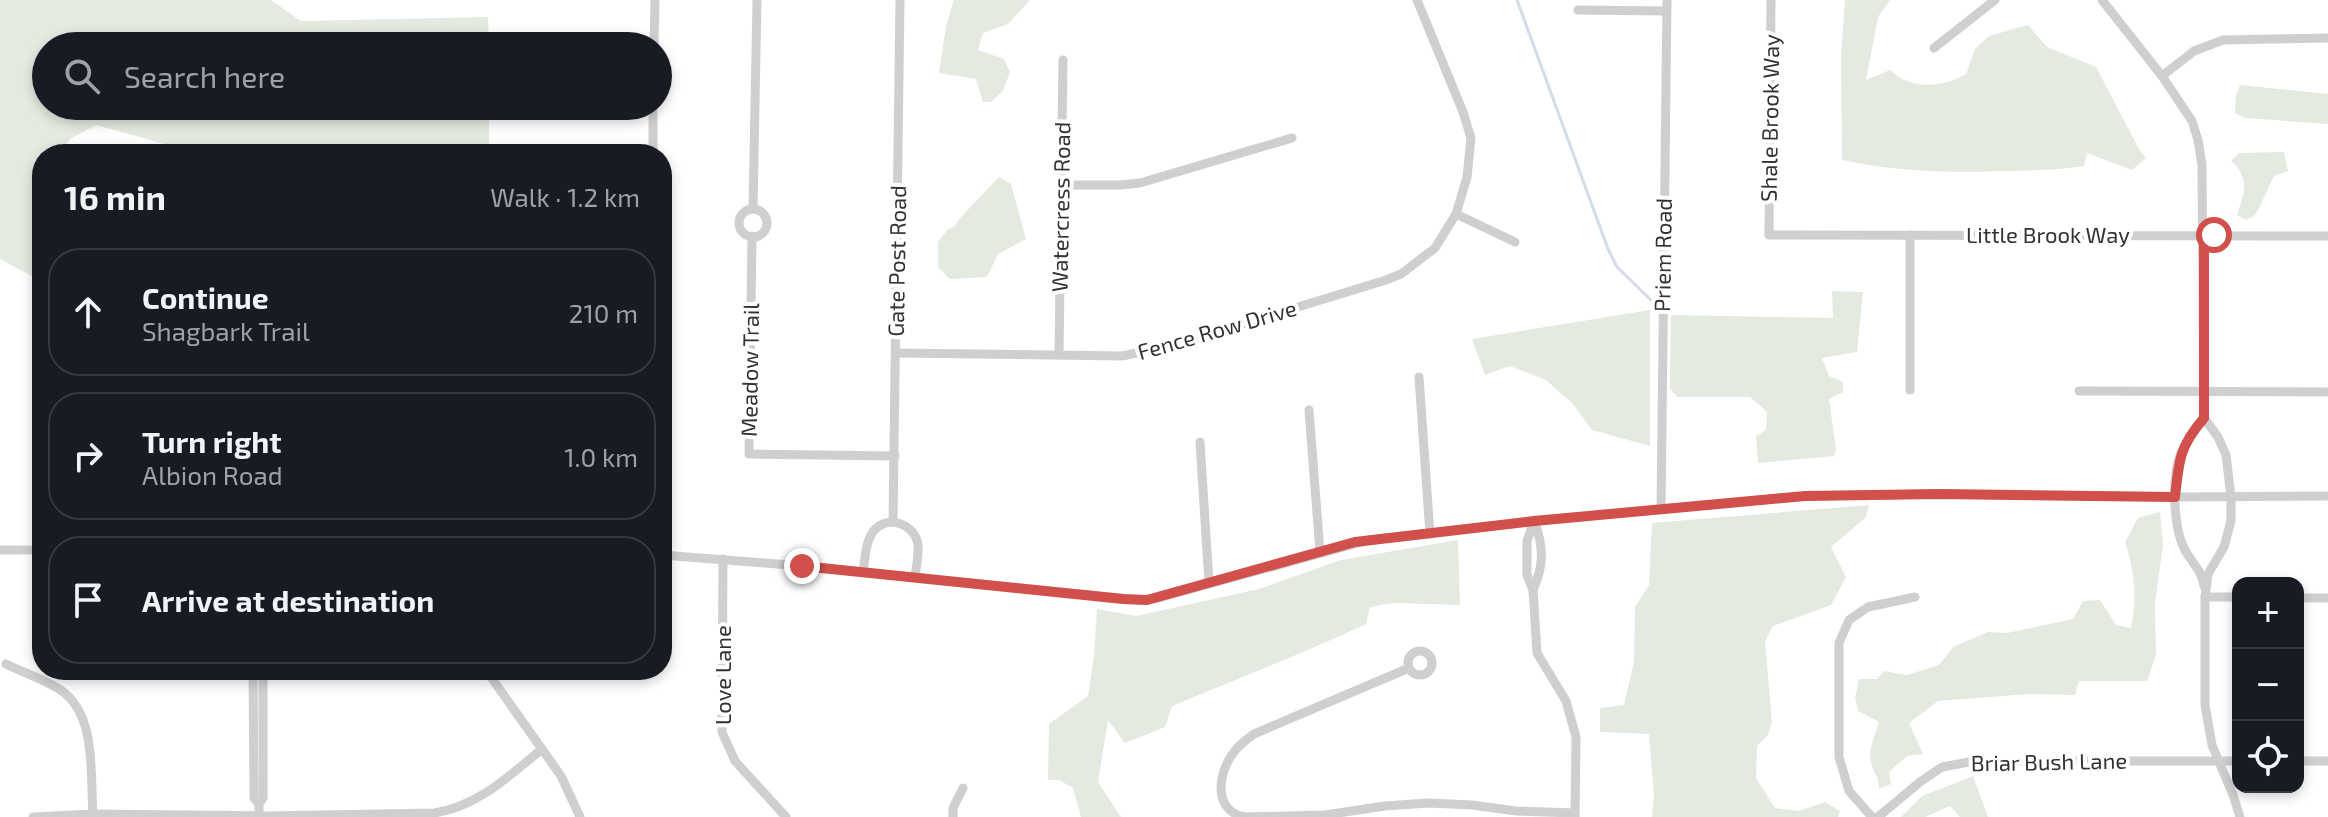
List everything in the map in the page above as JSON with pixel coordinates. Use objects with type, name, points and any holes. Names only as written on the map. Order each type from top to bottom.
[{"type":"street","points":[[654,32],[655,0]]},
{"type":"street","name":"Meadow Trail","points":[[753,209],[757,0]]},
{"type":"street","name":"Gate Post Road","points":[[893,522],[900,0]]},
{"type":"street","name":"Fence Row Drive","points":[[896,353],[1122,356],[1151,352],[1401,274],[1435,248],[1456,214],[1467,177],[1471,138],[1417,0]]},
{"type":"street","name":"Priem Road","points":[[1661,509],[1667,0]]},
{"type":"street","name":"Shale Brook Way","points":[[1769,235],[1771,0]]},
{"type":"street","points":[[1934,48],[1995,0]]},
{"type":"street","points":[[2102,0],[2162,76],[2192,121],[2198,140],[2202,165],[2204,235],[2204,418],[2226,455],[2231,497],[2231,521],[2224,547],[2208,574],[2205,597],[2205,705],[2212,745],[2240,817]]},
{"type":"street","points":[[1578,10],[1666,11]]},
{"type":"street","points":[[2162,76],[2194,51],[2223,40],[2328,38]]},
{"type":"street","name":"Watercress Road","points":[[1059,355],[1063,60]]},
{"type":"street","points":[[653,120],[653,144]]},
{"type":"street","points":[[1060,185],[1140,183],[1292,138]]},
{"type":"street","name":"Meadow Trail","points":[[753,209],[763,213],[767,222],[764,231],[752,236],[743,232],[739,220],[744,213],[753,209]]},
{"type":"street","points":[[1456,214],[1515,242]]},
{"type":"street","name":"Little Brook Way","points":[[1769,235],[2328,236]]},
{"type":"street","points":[[1910,235],[1910,390]]},
{"type":"street","name":"Meadow Trail","points":[[752,236],[749,454],[895,456]]},
{"type":"street","points":[[1419,377],[1430,534]]},
{"type":"street","points":[[2079,391],[2328,392]]},
{"type":"street","points":[[1309,410],[1320,552]]},
{"type":"street","points":[[2204,418],[2189,435],[2179,459],[2175,497],[2179,534],[2184,549],[2202,576],[2205,597]]},
{"type":"street","points":[[1200,442],[1209,583]]},
{"type":"street","points":[[672,556],[1139,600],[1158,598],[1369,540],[1805,496],[2328,496]]},
{"type":"street","points":[[1409,668],[1254,734],[1233,752],[1224,771],[1221,793],[1227,809],[1245,817],[1325,815],[1428,803],[1575,815],[1576,737],[1566,701],[1537,653],[1533,590],[1540,574],[1541,539],[1534,521]]},
{"type":"street","points":[[863,572],[871,534],[881,525],[893,522],[909,528],[917,540],[915,577]]},
{"type":"street","points":[[0,550],[32,550]]},
{"type":"street","name":"Love Lane","points":[[723,559],[722,732],[735,761],[786,817]]},
{"type":"street","points":[[1875,817],[1849,791],[1839,757],[1839,643],[1849,620],[1868,607],[1915,597]]},
{"type":"street","points":[[2205,597],[2232,597]]},
{"type":"street","points":[[2304,598],[2328,598]]},
{"type":"street","points":[[6,664],[32,677]]},
{"type":"street","points":[[39,680],[62,691],[84,718],[93,814]]},
{"type":"street","points":[[253,680],[254,798],[259,804]]},
{"type":"street","points":[[259,817],[259,804],[263,798],[263,680]]},
{"type":"street","points":[[493,680],[567,786],[580,817]]},
{"type":"street","points":[[33,817],[93,814],[259,817],[452,814],[542,749]]},
{"type":"street","name":"Briar Bush Lane","points":[[1875,817],[1942,767],[1975,761],[2232,761]]},
{"type":"street","points":[[2304,761],[2328,761]]},
{"type":"street","points":[[953,817],[953,808],[963,788]]},
{"type":"shaded area","points":[[0,0],[271,0],[301,21],[488,17],[489,32],[32,32],[32,120],[489,120],[489,144],[165,144],[96,125],[66,144],[32,144],[32,276],[0,259]]},
{"type":"shaded area","points":[[954,0],[1030,0],[1008,24],[983,33],[978,50],[1004,59],[1010,72],[1003,91],[991,102],[983,102],[976,79],[939,73],[946,26]]},
{"type":"shaded area","points":[[1845,0],[1890,0],[1878,17],[1866,80],[1890,70],[1917,84],[1937,84],[1956,79],[1966,74],[1975,49],[1989,36],[2028,25],[2047,47],[2096,67],[2146,158],[2132,170],[2087,153],[2084,166],[1967,172],[1925,171],[1842,160],[1841,56]]},
{"type":"shaded area","points":[[2240,85],[2328,94],[2328,124],[2245,118],[2235,113]]},
{"type":"shaded area","points":[[2284,152],[2288,171],[2274,176],[2254,216],[2246,220],[2237,215],[2244,180],[2231,161],[2239,153]]},
{"type":"shaded area","points":[[999,177],[1011,184],[1026,239],[998,254],[987,277],[950,279],[938,267],[938,242]]},
{"type":"shaded area","points":[[1832,291],[1863,292],[1857,352],[1822,358],[1829,376],[1843,382],[1843,392],[1829,399],[1836,450],[1834,456],[1758,463],[1756,436],[1766,430],[1767,412],[1750,397],[1677,397],[1670,388],[1671,315],[1833,318]]},
{"type":"shaded area","points":[[1650,310],[1650,446],[1592,430],[1573,404],[1546,380],[1510,366],[1485,375],[1472,339]]},
{"type":"shaded area","points":[[1869,505],[1866,517],[1831,547],[1846,577],[1831,605],[1773,626],[1765,641],[1772,722],[1768,735],[1757,746],[1756,778],[1775,808],[1799,811],[1825,802],[1840,811],[1838,817],[1652,817],[1654,796],[1649,734],[1600,732],[1600,708],[1624,705],[1634,662],[1635,607],[1649,585],[1652,523]]},
{"type":"shaded area","points":[[2160,512],[2163,545],[2155,603],[2156,655],[2147,681],[2079,681],[2075,695],[2029,694],[1938,701],[1909,723],[1923,754],[1907,756],[1889,772],[1891,784],[1879,789],[1870,758],[1879,722],[1858,711],[1855,698],[1859,679],[1877,679],[1884,671],[1907,675],[1939,665],[1953,647],[1988,632],[2007,633],[2073,619],[2083,601],[2100,600],[2116,625],[2131,628],[2134,585],[2125,542],[2138,518]]},
{"type":"shaded area","points":[[1458,540],[1460,605],[1393,603],[1370,607],[1366,624],[1172,706],[1165,727],[1125,743],[1108,720],[1098,782],[1121,817],[1081,817],[1073,788],[1059,780],[1048,780],[1049,724],[1088,696],[1097,609],[1136,616],[1259,589],[1341,560]]},
{"type":"shaded area","points":[[1973,776],[1988,817],[1960,817],[1950,806],[1925,817],[1901,817],[1922,796]]},
{"type":"waterway","points":[[1517,0],[1608,249],[1617,267],[1655,304]]},
{"type":"route","points":[[802,566],[1147,600],[1355,542],[1534,521],[1805,496],[2175,497],[2179,459],[2189,435],[2204,418],[2204,235],[2214,235]]}]
